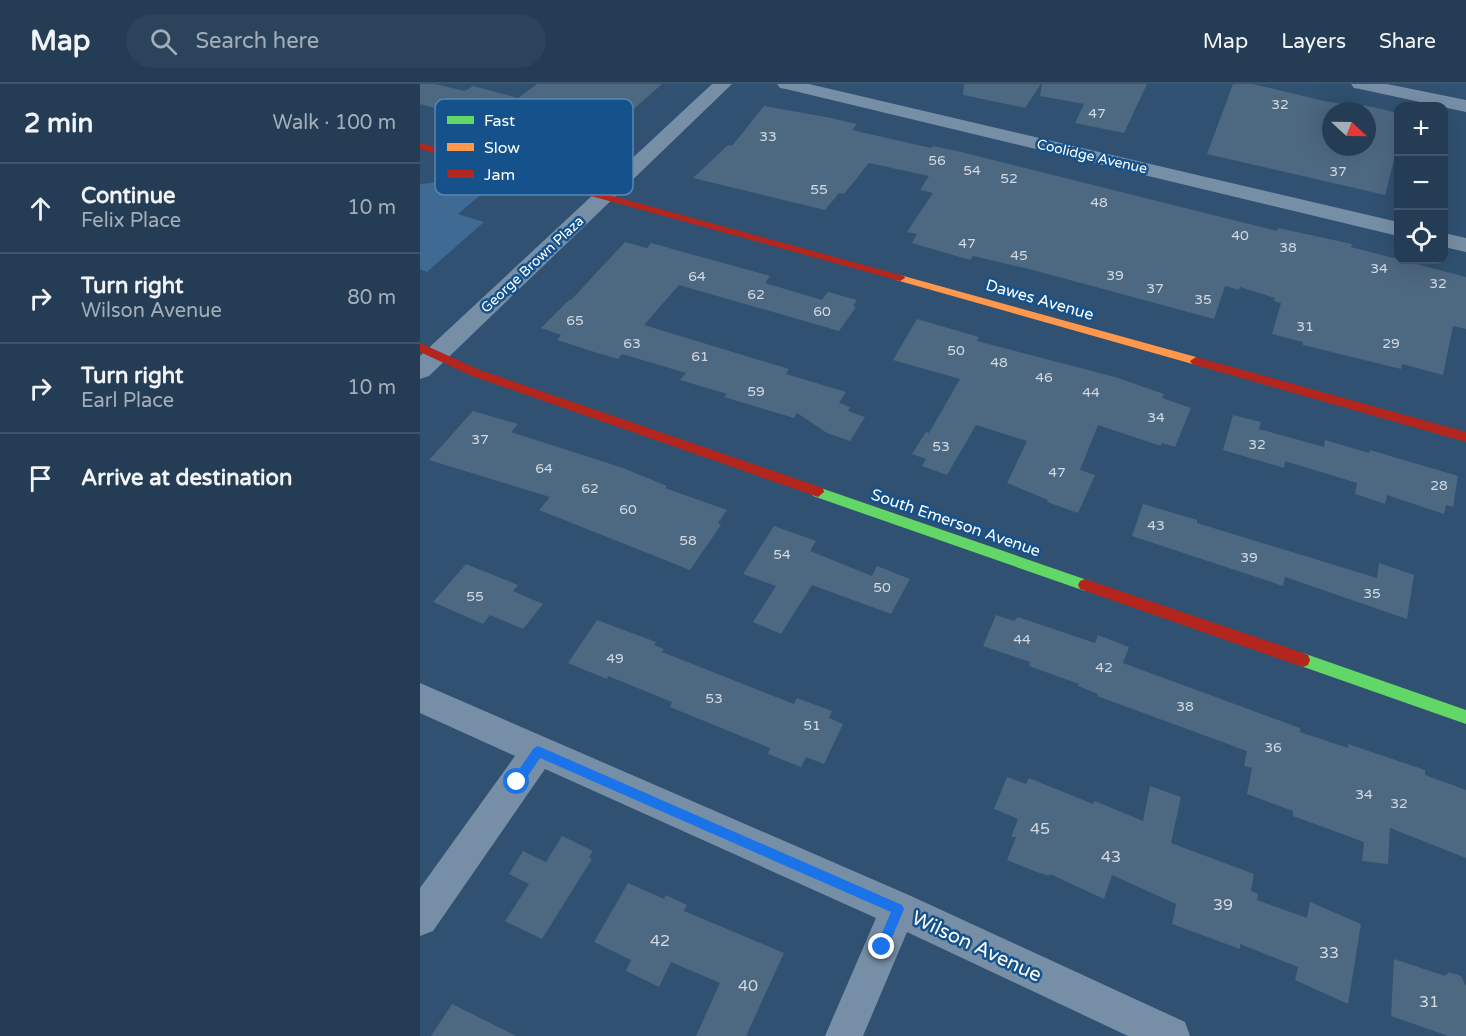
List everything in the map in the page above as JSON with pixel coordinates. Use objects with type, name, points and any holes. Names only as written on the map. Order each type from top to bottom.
[{"type":"street","name":"George Brown Plaza","points":[[633,169],[723,84]]},
{"type":"street","name":"Coolidge Avenue","points":[[786,84],[1394,228]]},
{"type":"street","points":[[1360,84],[1466,106]]},
{"type":"street","name":"Dawes Avenue","points":[[420,146],[435,150]]},
{"type":"street","name":"Dawes Avenue","points":[[600,195],[1466,437]]},
{"type":"street","name":"George Brown Plaza","points":[[420,370],[428,350],[604,196]]},
{"type":"street","points":[[1448,241],[1466,245]]},
{"type":"street","name":"South Emerson Avenue","points":[[428,350],[477,373],[1466,717]]},
{"type":"street","name":"Wilson Avenue","points":[[420,698],[898,909],[1171,1036]]},
{"type":"street","points":[[420,918],[538,752]]},
{"type":"street","points":[[844,1036],[898,909]]},
{"type":"water","points":[[435,182],[435,195],[480,195],[458,214],[484,222],[427,272],[420,269],[420,184]]},
{"type":"building","points":[[420,84],[435,84],[465,91],[473,86],[518,98],[537,84],[662,84],[633,110],[633,99],[435,99],[435,108],[420,104]]},
{"type":"building","points":[[964,84],[1041,84],[1025,108],[963,95]]},
{"type":"building","points":[[1042,84],[1147,84],[1124,133],[1075,123],[1084,104],[1040,96]]},
{"type":"building","points":[[1233,84],[1253,84],[1330,102],[1322,102],[1322,156],[1376,156],[1376,108],[1394,112],[1394,160],[1385,195],[1207,154]]},
{"type":"building","points":[[764,106],[857,124],[852,130],[931,148],[933,146],[961,152],[1277,231],[1278,228],[1352,244],[1351,247],[1394,258],[1394,264],[1416,264],[1466,277],[1466,329],[1453,326],[1443,375],[1402,364],[1401,369],[1303,345],[1303,342],[1272,334],[1281,303],[1274,301],[1275,298],[1240,287],[1239,290],[1225,286],[1214,319],[1029,269],[973,256],[970,260],[912,243],[917,234],[907,232],[933,193],[920,190],[929,176],[869,163],[844,194],[839,193],[825,210],[693,178],[728,145],[732,146]]},
{"type":"building","points":[[625,242],[647,248],[651,243],[770,276],[765,283],[822,300],[828,292],[857,300],[853,306],[856,307],[839,331],[679,285],[644,325],[789,369],[786,374],[846,392],[839,403],[850,407],[848,411],[865,417],[850,441],[827,433],[797,413],[794,418],[724,397],[727,394],[680,380],[686,373],[622,354],[618,359],[591,351],[557,340],[561,335],[541,328],[571,300]]},
{"type":"building","points":[[917,319],[979,337],[977,341],[1115,377],[1164,394],[1162,398],[1191,408],[1175,447],[1162,443],[1161,446],[1098,425],[1080,470],[1095,475],[1078,513],[1047,502],[1048,500],[1007,483],[1027,441],[976,425],[947,475],[922,466],[926,459],[912,454],[926,432],[929,433],[960,379],[893,360]]},
{"type":"building","points":[[473,411],[518,424],[511,432],[623,468],[667,486],[665,488],[727,510],[718,523],[721,525],[690,570],[539,510],[550,497],[429,460]]},
{"type":"building","points":[[1233,415],[1261,422],[1259,429],[1324,447],[1325,440],[1369,453],[1370,450],[1458,476],[1453,507],[1446,505],[1444,514],[1387,495],[1385,504],[1355,494],[1357,483],[1285,461],[1284,468],[1223,450]]},
{"type":"building","points":[[1143,504],[1197,520],[1197,523],[1377,578],[1379,563],[1414,575],[1407,619],[1285,577],[1283,586],[1132,536]]},
{"type":"building","points":[[774,526],[816,541],[810,551],[872,576],[877,566],[910,579],[891,614],[812,585],[781,634],[753,622],[776,586],[743,574]]},
{"type":"building","points":[[466,564],[518,585],[513,591],[543,604],[523,629],[490,615],[483,624],[433,602]]},
{"type":"building","points":[[996,615],[1014,621],[1018,617],[1095,643],[1098,635],[1129,647],[1123,663],[1300,728],[1300,732],[1348,748],[1348,744],[1425,770],[1425,775],[1466,790],[1466,858],[1390,828],[1388,864],[1362,861],[1364,842],[1293,816],[1293,811],[1247,794],[1252,768],[1244,766],[1247,751],[1097,696],[1098,694],[1078,686],[1079,684],[1029,666],[1030,662],[983,646]]},
{"type":"building","points":[[597,620],[656,642],[654,645],[664,649],[662,652],[794,704],[797,698],[832,711],[829,718],[843,724],[824,764],[806,757],[801,767],[768,754],[770,748],[670,707],[672,702],[608,676],[607,679],[568,663]]},
{"type":"building","points":[[1007,777],[1026,784],[1029,778],[1143,821],[1150,786],[1181,797],[1171,843],[1254,874],[1251,891],[1258,894],[1257,900],[1307,918],[1310,902],[1361,924],[1348,1004],[1295,980],[1298,967],[1240,944],[1240,949],[1172,924],[1176,904],[1112,875],[1104,899],[1050,874],[1049,876],[1007,860],[1016,837],[1011,837],[1018,819],[994,809]]},
{"type":"building","points":[[562,836],[593,851],[589,857],[592,859],[542,939],[505,921],[529,884],[509,874],[523,851],[546,862]]},
{"type":"building","points":[[628,883],[664,899],[666,895],[687,905],[684,911],[784,953],[746,1036],[696,1036],[720,983],[671,962],[659,987],[626,971],[631,960],[594,942]]},
{"type":"building","points":[[1394,959],[1445,976],[1449,972],[1461,976],[1466,986],[1466,1036],[1448,1036],[1391,1016]]},
{"type":"building","points":[[452,1004],[516,1036],[431,1036]]},
{"type":"traffic: fast","points":[[818,492],[1085,585]]},
{"type":"traffic: fast","points":[[1303,660],[1466,717]]},
{"type":"traffic: slow","points":[[900,278],[1196,361]]},
{"type":"traffic: jam","points":[[420,146],[435,150]]},
{"type":"traffic: jam","points":[[598,195],[900,278]]},
{"type":"traffic: jam","points":[[420,347],[476,373],[818,492]]},
{"type":"traffic: jam","points":[[1196,361],[1466,437]]},
{"type":"traffic: jam","points":[[1085,585],[1303,660]]},
{"type":"route","points":[[517,782],[538,752],[898,909],[882,947]]}]
